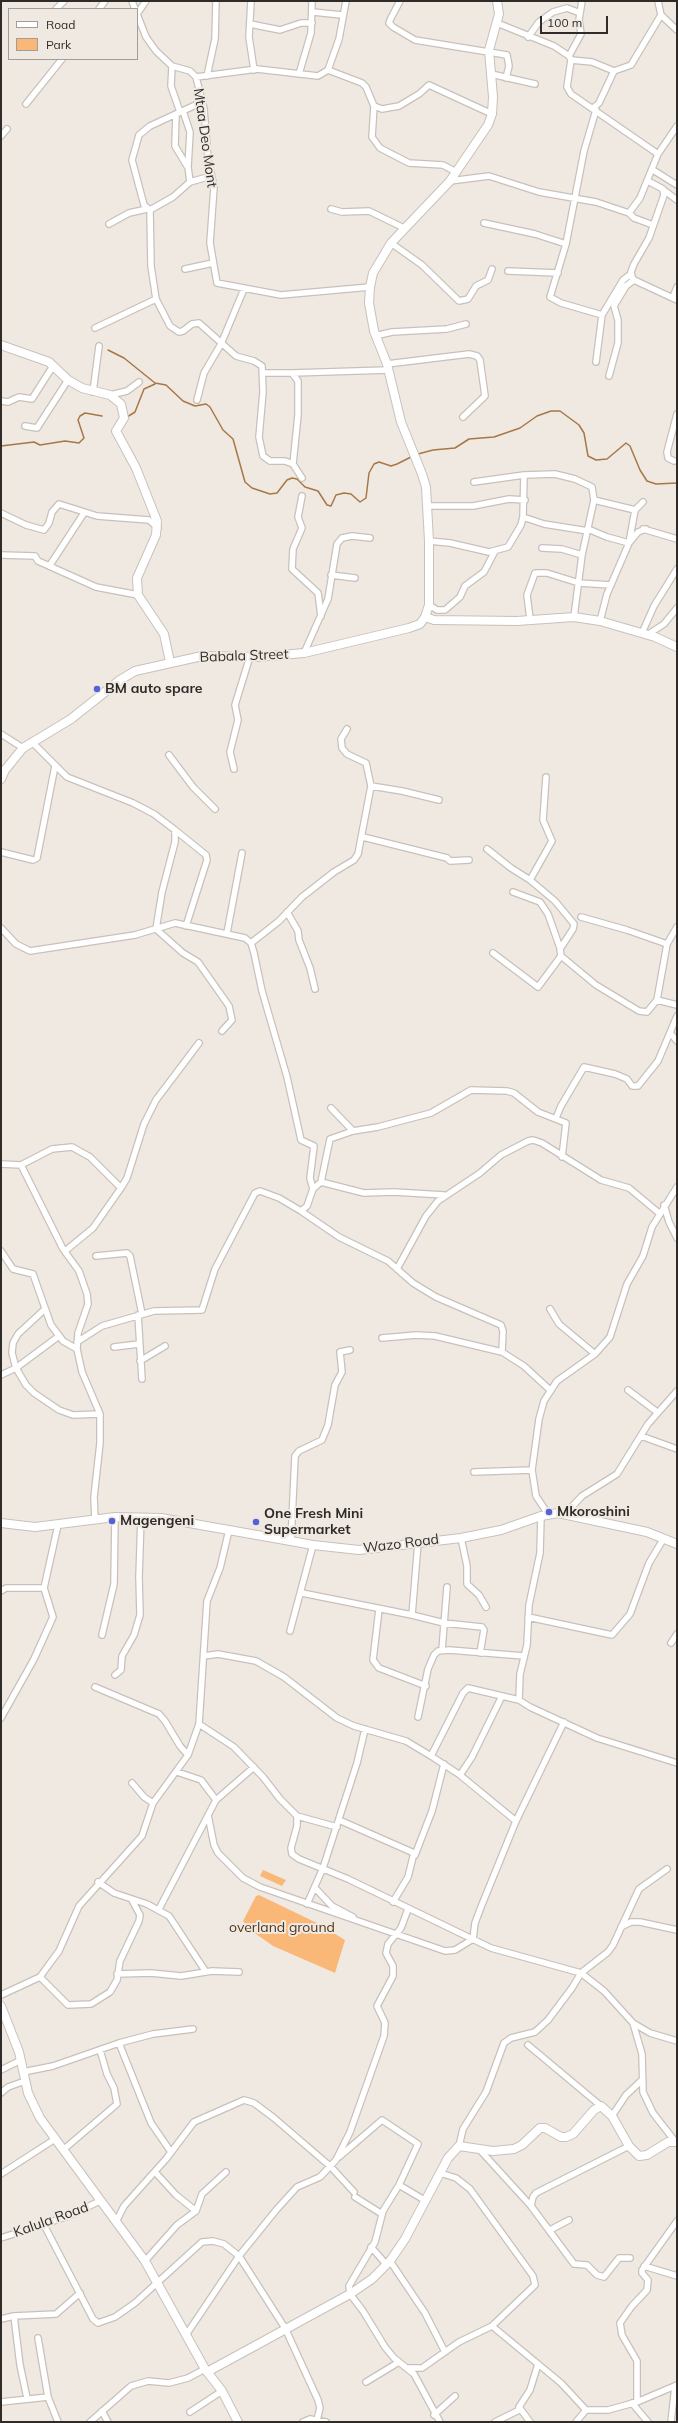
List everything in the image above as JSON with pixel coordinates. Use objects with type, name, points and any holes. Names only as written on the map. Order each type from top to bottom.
[{"type":"street","points":[[138,13],[146,1]]},
{"type":"street","points":[[207,76],[215,39],[216,1]]},
{"type":"street","points":[[251,1],[249,37],[254,70]]},
{"type":"street","points":[[299,74],[310,40],[313,12],[312,1]]},
{"type":"street","points":[[138,17],[146,37],[156,51],[172,66],[190,71],[196,77],[254,70],[318,76],[328,70],[335,52],[346,1]]},
{"type":"street","points":[[400,1],[390,23],[408,37],[430,43],[489,50],[508,56],[508,72],[506,78]]},
{"type":"street","points":[[498,1],[499,14],[489,50],[492,114],[488,125],[450,181],[391,243],[373,273],[370,287],[369,303],[375,336],[388,367],[409,446],[422,474],[428,506],[429,605],[425,618],[434,620],[473,621],[574,617],[600,621],[644,634],[677,647]]},
{"type":"street","points":[[582,1],[580,13],[581,34],[570,58],[567,87],[571,94],[658,154]]},
{"type":"street","points":[[658,1],[661,15],[677,30]]},
{"type":"street","points":[[528,37],[539,22],[553,12],[567,8],[580,13]]},
{"type":"street","points":[[313,12],[342,15]]},
{"type":"street","points":[[497,23],[528,37],[554,46],[570,58],[592,62],[614,71],[631,65],[661,15]]},
{"type":"street","points":[[250,24],[280,30],[301,23],[312,23]]},
{"type":"street","points":[[26,104],[61,60]]},
{"type":"street","points":[[172,66],[171,86],[180,112],[190,132],[188,167],[190,182]]},
{"type":"street","points":[[328,70],[362,83],[366,87],[374,106],[372,137],[380,148],[409,163],[443,165],[456,172]]},
{"type":"street","points":[[602,316],[552,299],[550,296],[566,244],[594,109],[599,103],[614,71]]},
{"type":"street","points":[[491,74],[534,84]]},
{"type":"street","name":"Mtaa Deo Mont","points":[[196,77],[202,102],[211,176],[214,187],[210,221],[213,264],[217,283],[281,295],[370,287]]},
{"type":"street","points":[[374,106],[382,109],[399,106],[419,94],[429,85],[492,114]]},
{"type":"street","points":[[202,102],[150,126],[142,132],[136,140],[132,160],[149,210],[151,266],[156,299],[170,326],[179,332],[183,331],[192,324],[199,323],[236,356],[259,364],[264,373],[259,437],[263,456],[270,461],[285,461],[293,464],[302,478]]},
{"type":"street","points":[[180,112],[175,146],[188,167]]},
{"type":"street","points":[[629,213],[633,211],[648,181],[658,154],[677,126]]},
{"type":"street","points":[[1,136],[7,129]]},
{"type":"street","points":[[653,170],[677,185]]},
{"type":"street","points":[[109,224],[129,213],[149,210],[173,197],[190,182],[211,176]]},
{"type":"street","points":[[450,181],[488,176],[539,192],[576,197],[629,213],[634,218],[653,225]]},
{"type":"street","points":[[648,181],[677,200]]},
{"type":"street","points":[[596,362],[602,316],[620,284],[631,274],[634,264],[649,238],[665,191]]},
{"type":"street","points":[[331,209],[342,212],[369,211],[404,228]]},
{"type":"street","points":[[484,223],[535,234],[566,244]]},
{"type":"street","points":[[391,243],[422,265],[451,295],[459,301],[468,300],[476,286],[488,280],[492,269]]},
{"type":"street","points":[[185,268],[213,264]]},
{"type":"street","points":[[508,271],[558,273]]},
{"type":"street","points":[[631,274],[634,280],[675,299],[677,287]]},
{"type":"street","points":[[609,376],[618,343],[618,320],[614,306],[626,286],[634,280]]},
{"type":"street","points":[[196,400],[204,373],[221,344],[244,289]]},
{"type":"street","points":[[95,328],[156,299]]},
{"type":"street","points":[[375,336],[392,332],[447,329],[466,324]]},
{"type":"street","points":[[1,345],[35,356],[53,366],[68,380],[93,392],[110,396],[121,404],[124,410],[124,418],[116,431],[156,514],[158,528],[137,578],[138,595],[164,634],[170,662]]},
{"type":"street","points":[[93,392],[99,346]]},
{"type":"street","points":[[264,373],[292,373],[388,367],[469,354],[477,356],[480,360],[485,396],[463,417]]},
{"type":"street","points":[[1,402],[8,402],[19,397],[32,400],[53,366]]},
{"type":"street","points":[[292,373],[296,376],[298,388],[298,415],[293,464]]},
{"type":"street","points":[[25,426],[37,428],[68,380]]},
{"type":"street","points":[[110,396],[127,391],[139,382]]},
{"type":"street","points":[[674,461],[668,458],[667,452],[677,414]]},
{"type":"street","points":[[474,482],[524,475],[555,474],[575,479],[592,487],[594,500],[582,555],[574,617]]},
{"type":"street","points":[[429,541],[495,551],[508,547],[512,542],[523,517],[525,500],[524,475]]},
{"type":"street","points":[[302,496],[298,517],[302,528],[293,549],[292,569],[310,583],[318,593],[322,617]]},
{"type":"street","points":[[428,506],[474,506],[509,499],[525,500]]},
{"type":"street","points":[[594,500],[635,510]]},
{"type":"street","points":[[600,621],[611,586],[629,542],[635,510],[643,502]]},
{"type":"street","points":[[1,514],[40,530],[47,527],[52,512],[59,504],[84,513],[108,518],[149,520],[158,528]]},
{"type":"street","points":[[50,565],[84,513]]},
{"type":"street","points":[[523,517],[544,524],[588,530],[607,537],[629,542]]},
{"type":"street","points":[[633,527],[646,529],[677,539]]},
{"type":"street","points":[[629,542],[638,532],[646,529]]},
{"type":"street","points":[[304,652],[322,617],[328,599],[334,554],[342,538],[352,536],[370,538]]},
{"type":"street","points":[[542,548],[562,549],[582,555]]},
{"type":"street","points":[[429,605],[438,610],[445,610],[460,597],[465,586],[484,572],[495,551]]},
{"type":"street","points":[[1,555],[35,556],[38,561],[50,565],[96,587],[138,595]]},
{"type":"street","points":[[644,634],[654,606],[675,577],[677,569]]},
{"type":"street","points":[[530,619],[527,595],[533,573],[548,573],[579,583],[611,586]]},
{"type":"street","points":[[331,575],[355,578]]},
{"type":"street","points":[[644,634],[664,624],[677,608]]},
{"type":"street","name":"Babala Street","points":[[1,779],[5,770],[23,748],[71,719],[120,680],[141,669],[202,656],[250,656],[304,652],[409,628],[420,624],[425,618]]},
{"type":"street","points":[[234,769],[230,752],[238,720],[235,705],[250,656]]},
{"type":"street","points":[[251,943],[334,872],[354,860],[358,854],[363,837],[371,786],[366,763],[347,754],[342,748],[341,739],[347,729]]},
{"type":"street","points":[[1,734],[23,748]]},
{"type":"street","points":[[32,742],[55,766],[75,781],[128,801],[154,814],[206,855],[207,860],[186,926]]},
{"type":"street","points":[[169,756],[193,787],[216,809]]},
{"type":"street","points":[[1,852],[33,860],[37,858],[55,766]]},
{"type":"street","points":[[530,880],[552,841],[543,820],[546,777]]},
{"type":"street","points":[[371,786],[402,791],[439,800]]},
{"type":"street","points":[[156,929],[162,892],[175,842],[175,830]]},
{"type":"street","points":[[363,837],[447,858],[450,861],[469,860]]},
{"type":"street","points":[[488,849],[511,868],[530,880],[555,901],[574,924],[573,930],[560,948]]},
{"type":"street","points":[[227,933],[242,852]]},
{"type":"street","points":[[493,953],[538,987],[542,984],[561,956],[560,948],[548,914],[540,902],[512,892]]},
{"type":"street","points":[[287,912],[298,930],[299,940],[310,968],[315,989]]},
{"type":"street","points":[[582,917],[627,930],[667,944]]},
{"type":"street","points":[[1,928],[16,944],[30,951],[135,935],[175,923],[240,936],[251,943],[262,991],[287,1077],[300,1134],[303,1142],[314,1146],[310,1178],[313,1188],[311,1200],[301,1211]]},
{"type":"street","points":[[561,956],[596,985],[639,1011],[647,1012],[657,1000],[667,944],[677,927]]},
{"type":"street","points":[[156,929],[183,953],[198,962],[220,996],[229,1006],[232,1020],[222,1031]]},
{"type":"street","points":[[657,1000],[677,1005]]},
{"type":"street","points":[[556,1118],[561,1106],[584,1067],[615,1074],[627,1079],[632,1086],[638,1086],[658,1061],[671,1034],[677,1016]]},
{"type":"street","points":[[671,1034],[677,1041]]},
{"type":"street","points":[[65,1251],[93,1228],[121,1188],[127,1178],[144,1124],[156,1100],[199,1043]]},
{"type":"street","points":[[313,1188],[321,1182],[328,1141],[353,1130],[378,1127],[431,1113],[471,1090],[507,1090],[514,1093],[538,1112],[566,1123],[567,1126],[562,1157]]},
{"type":"street","points":[[331,1108],[353,1130]]},
{"type":"street","points":[[397,1269],[426,1216],[444,1195],[470,1180],[501,1155],[528,1141],[538,1141],[601,1180],[629,1188],[660,1213]]},
{"type":"street","points":[[1,1164],[21,1165],[52,1149],[72,1147],[90,1157],[121,1188]]},
{"type":"street","points":[[21,1165],[65,1251],[79,1271],[87,1294],[88,1304],[78,1333],[77,1349],[82,1372],[100,1414],[100,1443],[94,1497],[95,1520]]},
{"type":"street","points":[[321,1182],[364,1193],[394,1192],[444,1195]]},
{"type":"street","points":[[519,1700],[528,1632],[528,1617],[540,1553],[545,1515],[536,1496],[532,1470],[539,1419],[544,1401],[557,1381],[595,1354],[610,1337],[627,1284],[642,1256],[664,1205],[677,1186]]},
{"type":"street","points":[[77,1342],[102,1326],[140,1315],[167,1310],[196,1312],[202,1310],[215,1269],[257,1192],[279,1198],[339,1237],[388,1261],[436,1297],[501,1325],[503,1331],[502,1352]]},
{"type":"street","points":[[664,1205],[669,1222],[677,1238]]},
{"type":"street","points":[[1,1251],[13,1269],[33,1274],[51,1325],[58,1336],[77,1349]]},
{"type":"street","points":[[96,1256],[127,1253],[130,1256],[140,1315],[139,1344],[142,1379]]},
{"type":"street","points":[[45,1309],[18,1334],[13,1343],[12,1353],[16,1368],[26,1385],[34,1393],[59,1410],[73,1415],[100,1414]]},
{"type":"street","points":[[550,1309],[559,1324],[595,1354]]},
{"type":"street","points":[[382,1338],[416,1335],[435,1336],[502,1352],[524,1366],[550,1390]]},
{"type":"street","points":[[1,1375],[16,1368],[58,1336]]},
{"type":"street","points":[[114,1347],[139,1344]]},
{"type":"street","points":[[140,1361],[165,1346]]},
{"type":"street","points":[[292,1541],[295,1456],[299,1450],[322,1440],[328,1425],[335,1385],[342,1372],[340,1352],[350,1350]]},
{"type":"street","points":[[628,1390],[657,1412]]},
{"type":"street","points":[[565,1514],[582,1496],[617,1474],[657,1412],[677,1391]]},
{"type":"street","points":[[641,1436],[677,1449]]},
{"type":"street","points":[[474,1472],[532,1470]]},
{"type":"street","name":"Wazo Road","points":[[1,1523],[35,1527],[115,1517],[161,1518],[313,1545],[359,1550],[461,1538],[501,1530],[545,1515],[565,1514],[664,1538],[677,1544]]},
{"type":"street","points":[[102,1636],[114,1584],[115,1517]]},
{"type":"street","points":[[115,1675],[121,1670],[122,1656],[134,1635],[140,1615],[139,1564],[141,1517]]},
{"type":"street","points":[[1,1718],[50,1626],[52,1610],[44,1588],[58,1525]]},
{"type":"street","points":[[1,1995],[40,1977],[59,1951],[79,1906],[98,1882],[142,1836],[153,1803],[188,1755],[199,1724],[207,1601],[220,1568],[229,1530]]},
{"type":"street","points":[[461,1538],[467,1566],[466,1582],[479,1595],[486,1607]]},
{"type":"street","points":[[528,1617],[612,1635],[630,1614],[649,1563],[664,1538]]},
{"type":"street","points":[[412,1615],[418,1543]]},
{"type":"street","points":[[290,1631],[302,1593],[313,1545]]},
{"type":"street","points":[[442,1650],[447,1587]]},
{"type":"street","points":[[1,1591],[6,1588],[44,1588]]},
{"type":"street","points":[[302,1593],[412,1615],[444,1623],[483,1628],[480,1653]]},
{"type":"street","points":[[379,1609],[373,1660],[379,1668],[426,1686]]},
{"type":"street","points":[[671,1643],[677,1634]]},
{"type":"street","points":[[418,1717],[431,1661],[436,1653],[442,1650],[524,1656]]},
{"type":"street","points":[[204,1656],[218,1654],[238,1656],[256,1661],[284,1677],[337,1718],[365,1729],[406,1741],[432,1756],[460,1775],[516,1821]]},
{"type":"street","points":[[95,1687],[159,1714],[166,1721],[180,1746],[188,1755]]},
{"type":"street","points":[[432,1756],[465,1690],[472,1688],[519,1700],[598,1738],[677,1763]]},
{"type":"street","points":[[460,1775],[472,1756],[502,1696]]},
{"type":"street","points":[[474,1939],[476,1923],[481,1907],[516,1821],[564,1722]]},
{"type":"street","points":[[199,1724],[234,1747],[254,1767],[280,1799],[297,1816],[337,1827]]},
{"type":"street","points":[[307,1904],[316,1889],[337,1827],[365,1729]]},
{"type":"street","points":[[392,1902],[406,1881],[432,1811],[444,1764]]},
{"type":"street","points":[[159,1909],[216,1800],[254,1767]]},
{"type":"street","points":[[177,1772],[201,1780],[216,1800]]},
{"type":"street","points":[[132,1783],[144,1797],[153,1803]]},
{"type":"street","points":[[208,1815],[214,1845],[218,1853],[243,1878],[260,1887],[446,1951],[455,1950],[474,1939]]},
{"type":"street","points":[[297,1816],[297,1826],[291,1841],[292,1854],[392,1902],[498,1950],[580,1972],[604,1991],[633,2023],[650,2033],[677,2041]]},
{"type":"street","points":[[339,1820],[415,1855]]},
{"type":"street","points":[[90,2422],[131,2386],[141,2382],[169,2383],[206,2371],[350,2294],[372,2278],[388,2263],[426,2201],[448,2158],[459,2146],[463,2129],[486,2092],[504,2043],[511,2038],[535,2032],[541,2027],[566,1997],[580,1972],[608,1952],[622,1927],[639,1889],[667,1869]]},
{"type":"street","points":[[98,1882],[114,1893],[159,1909],[169,1916],[178,1927],[206,1972]]},
{"type":"street","points":[[316,1889],[332,1906],[365,1924]]},
{"type":"street","points":[[40,1977],[68,2006],[76,2007],[91,2004],[110,1992],[117,1980],[120,1961],[140,1914],[132,1900]]},
{"type":"street","points":[[186,2335],[239,2256],[292,2193],[298,2187],[320,2177],[336,2160],[352,2125],[384,2036],[384,2023],[377,2008],[377,2003],[393,1976],[393,1966],[386,1953],[388,1944],[397,1935],[408,1909]]},
{"type":"street","points":[[622,1927],[631,1922],[640,1922],[677,1930]]},
{"type":"street","points":[[117,1974],[181,1976],[206,1972],[239,1972]]},
{"type":"street","points":[[1,2006],[21,2060],[25,2081],[34,2107],[55,2139],[100,2200],[117,2220],[146,2261],[206,2371],[222,2391],[238,2422]]},
{"type":"street","points":[[528,2045],[612,2116],[629,2146],[636,2154],[644,2156],[676,2141],[653,2113],[643,2092],[642,2054],[633,2023]]},
{"type":"street","points":[[23,2072],[53,2066],[119,2042],[153,2034],[193,2029]]},
{"type":"street","points":[[119,2042],[151,2123],[171,2152]]},
{"type":"street","points":[[63,2150],[117,2104],[114,2088],[107,2074],[100,2050]]},
{"type":"street","points":[[1,2070],[21,2060]]},
{"type":"street","points":[[612,2116],[626,2095],[642,2080]]},
{"type":"street","points":[[1,2093],[8,2087],[25,2081]]},
{"type":"street","points":[[117,2220],[124,2206],[155,2172],[194,2122],[238,2102],[249,2100],[274,2118],[331,2167],[354,2195],[382,2214]]},
{"type":"street","points":[[459,2146],[479,2149],[514,2149],[522,2145],[540,2128],[545,2128],[561,2137],[566,2137],[573,2134],[594,2110],[601,2106]]},
{"type":"street","points":[[336,2160],[382,2120],[418,2144],[399,2185],[382,2214],[377,2235],[350,2282],[350,2294],[363,2311],[385,2347],[399,2362],[414,2374],[434,2415],[440,2422]]},
{"type":"street","points":[[1,2173],[55,2139]]},
{"type":"street","points":[[531,2206],[533,2196],[536,2193],[629,2146]]},
{"type":"street","points":[[479,2149],[531,2206],[574,2264],[587,2265],[599,2276],[606,2276],[619,2258],[630,2258]]},
{"type":"street","points":[[155,2172],[176,2194],[196,2211]]},
{"type":"street","points":[[146,2261],[177,2225],[196,2211],[202,2194],[226,2172]]},
{"type":"street","points":[[408,2368],[422,2368],[459,2342],[492,2326],[532,2289],[535,2279],[470,2189],[456,2178],[440,2173]]},
{"type":"street","points":[[399,2185],[426,2201]]},
{"type":"street","name":"Kalula Road","points":[[1,2238],[44,2225],[100,2200]]},
{"type":"street","points":[[550,2230],[570,2220]]},
{"type":"street","points":[[648,2422],[635,2403],[637,2361],[620,2329],[623,2318],[647,2290],[648,2280],[642,2272],[644,2266],[677,2221]]},
{"type":"street","points":[[44,2225],[93,2319],[98,2323],[124,2311],[196,2247],[206,2241],[221,2242],[239,2256],[285,2328],[320,2404],[317,2420]]},
{"type":"street","points":[[371,2247],[388,2263],[425,2313],[445,2352]]},
{"type":"street","points":[[644,2266],[677,2276]]},
{"type":"street","points":[[1,2319],[14,2316],[56,2314],[80,2294]]},
{"type":"street","points":[[14,2316],[20,2365],[28,2398]]},
{"type":"street","points":[[492,2326],[570,2392],[586,2410],[608,2410],[635,2403],[676,2386]]},
{"type":"street","points":[[38,2338],[48,2397],[58,2422]]},
{"type":"street","points":[[366,2382],[399,2362]]},
{"type":"street","points":[[495,2422],[519,2410],[520,2405],[532,2386],[538,2364]]},
{"type":"street","points":[[671,2422],[676,2386]]},
{"type":"street","points":[[190,2412],[222,2391]]},
{"type":"street","points":[[434,2415],[455,2396]]},
{"type":"street","points":[[1,2402],[48,2397]]},
{"type":"street","points":[[519,2410],[530,2422]]},
{"type":"street","points":[[576,2422],[586,2410]]},
{"type":"street","points":[[102,2411],[108,2422]]},
{"type":"street","points":[[304,2422],[310,2419],[326,2422]]},
{"type":"green space","points":[[263,1870],[286,1880],[282,1886],[260,1876]]},
{"type":"green space","name":"overland ground","points":[[259,1895],[319,1924],[345,1940],[335,1973],[273,1946],[249,1929],[243,1921],[256,1896]]},
{"type":"waterway","points":[[108,350],[124,358],[155,383],[166,385],[183,401],[195,406],[206,404],[210,407],[223,430],[233,439],[245,482],[252,488],[270,494],[277,493],[287,480],[292,478],[297,479],[305,487],[318,491],[327,505],[331,506],[336,495],[344,493],[351,494],[360,502],[366,498],[369,473],[374,464],[379,462],[391,466],[411,457]]},
{"type":"waterway","points":[[127,417],[135,412],[144,389],[155,384]]},
{"type":"waterway","points":[[418,454],[433,450],[455,448],[469,439],[494,437],[520,428],[537,416],[551,411],[560,411],[579,425],[584,433],[588,456],[596,460],[607,459],[626,443],[630,446],[640,470],[647,481],[656,484],[677,483]]},
{"type":"waterway","points":[[1,446],[34,442],[40,445],[65,441],[79,443],[84,438],[78,420],[80,416],[85,413],[102,416]]},
{"type":"place","name":"BM auto spare","points":[[97,689]]},
{"type":"place","name":"Mkoroshini","points":[[549,1512]]},
{"type":"place","name":"Magengeni","points":[[112,1521]]},
{"type":"place","name":"One Fresh Mini Supermarket","points":[[256,1522]]}]
